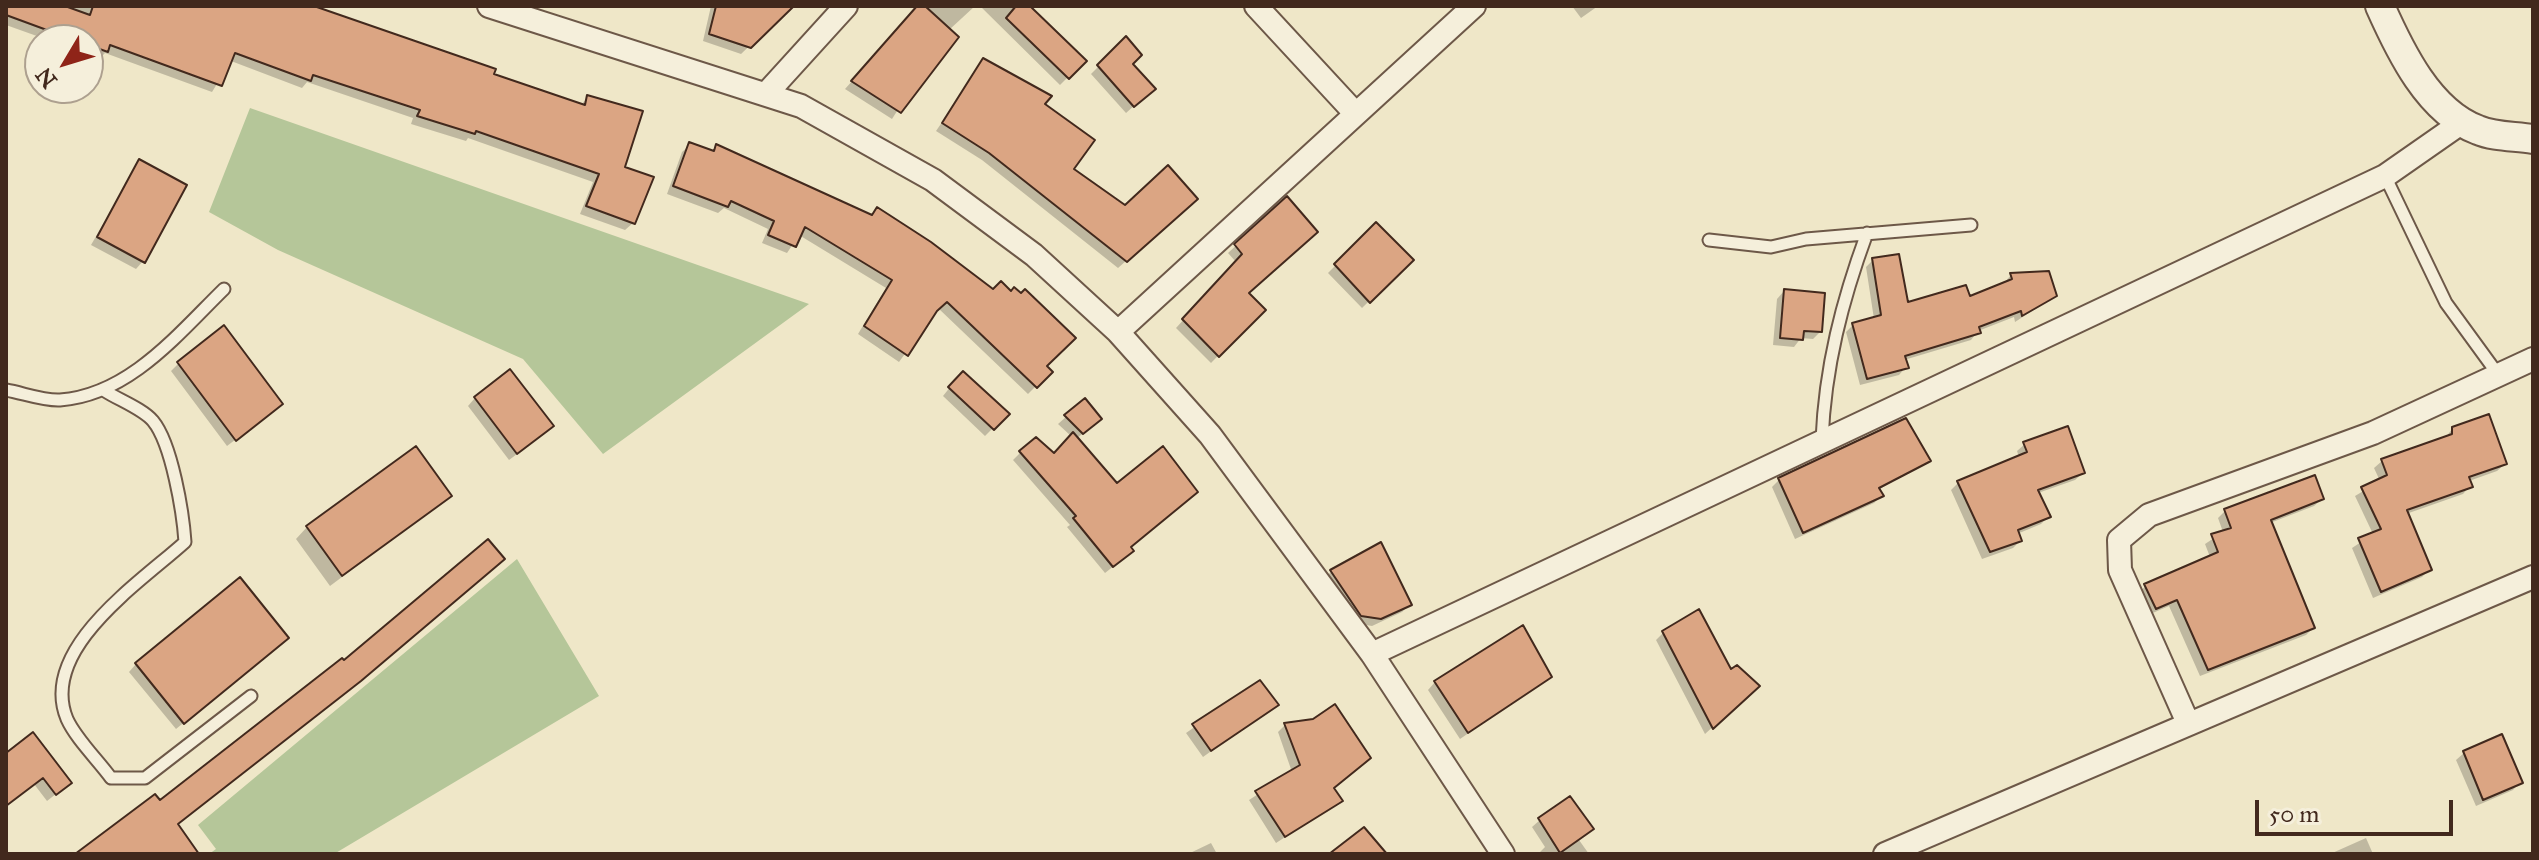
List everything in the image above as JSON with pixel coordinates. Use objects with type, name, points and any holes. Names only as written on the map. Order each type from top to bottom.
[{"type":"street","points":[[489,6],[801,106],[933,180],[1034,255],[1118,332],[1210,435],[1372,654],[1503,854]]},
{"type":"street","points":[[766,94],[846,6]]},
{"type":"street","points":[[1256,6],[1355,113]]},
{"type":"street","points":[[1118,332],[1474,6]]},
{"type":"street","points":[[2380,6],[2433,99],[2461,123],[2482,132],[2533,139]]},
{"type":"street","points":[[1372,654],[2385,176],[2461,123]]},
{"type":"street","points":[[2188,723],[2120,570],[2119,540],[2149,515],[2373,433],[2497,373],[2533,359]]},
{"type":"street","points":[[1885,854],[2533,577]]},
{"type":"lane","points":[[2385,176],[2446,303],[2497,373]]},
{"type":"lane","points":[[1709,240],[1771,247],[1806,239],[1971,225]]},
{"type":"lane","points":[[1822,440],[1831,349],[1846,292],[1867,233]]},
{"type":"lane","points":[[6,390],[58,400],[105,391],[154,357],[224,289]]},
{"type":"lane","points":[[105,391],[153,421],[173,472],[182,506],[185,542],[79,639],[63,677],[67,718],[111,778],[145,778],[251,696]]},
{"type":"green space","points":[[250,108],[809,304],[603,454],[523,359],[278,250],[209,212]]},
{"type":"green space","points":[[517,559],[599,696],[334,854],[209,854],[216,849],[198,825]]},
{"type":"building","points":[[6,6],[65,6],[90,15],[93,6],[314,6],[496,69],[494,74],[585,105],[587,95],[643,111],[625,167],[654,177],[635,224],[586,206],[599,174],[476,131],[475,134],[417,116],[420,110],[313,75],[311,81],[235,53],[222,86],[110,45],[108,52],[104,51],[104,24],[30,24],[6,15]]},
{"type":"building","points":[[716,6],[794,6],[751,48],[709,34]]},
{"type":"building","points":[[917,6],[925,6],[959,37],[901,113],[851,81]]},
{"type":"building","points":[[1016,6],[1030,6],[1087,61],[1069,79],[1006,18]]},
{"type":"building","points":[[1126,36],[1142,55],[1133,64],[1156,89],[1134,107],[1097,65]]},
{"type":"building","points":[[983,58],[1052,96],[1045,104],[1095,140],[1074,169],[1125,205],[1168,165],[1198,199],[1127,262],[989,153],[942,123]]},
{"type":"building","points":[[689,142],[714,151],[716,144],[872,215],[877,207],[931,242],[993,289],[1001,281],[1011,291],[1014,287],[1021,293],[1025,289],[1076,338],[1047,366],[1053,372],[1037,388],[947,302],[937,311],[908,356],[864,326],[892,280],[805,227],[796,247],[768,235],[774,221],[731,201],[728,207],[673,186]]},
{"type":"building","points":[[139,159],[187,185],[145,263],[97,237]]},
{"type":"building","points":[[1287,196],[1318,232],[1249,293],[1266,310],[1219,357],[1182,319],[1242,254],[1234,244]]},
{"type":"building","points":[[1376,222],[1414,260],[1370,303],[1334,264]]},
{"type":"building","points":[[1899,254],[1908,302],[1966,285],[1970,296],[2012,279],[2010,273],[2049,271],[2057,296],[2022,316],[2021,311],[1979,327],[1981,333],[1905,356],[1909,368],[1867,379],[1852,323],[1881,315],[1872,258]]},
{"type":"building","points":[[1784,289],[1825,293],[1822,332],[1804,331],[1803,340],[1780,338]]},
{"type":"building","points":[[224,325],[283,404],[236,441],[177,362]]},
{"type":"building","points":[[510,369],[554,426],[517,454],[474,397]]},
{"type":"building","points":[[963,371],[1010,414],[994,430],[948,387]]},
{"type":"building","points":[[1085,398],[1102,419],[1083,434],[1064,415]]},
{"type":"building","points":[[2489,414],[2507,464],[2469,477],[2473,487],[2407,510],[2432,570],[2381,592],[2358,538],[2381,529],[2361,487],[2387,475],[2381,459],[2452,434],[2452,427]]},
{"type":"building","points":[[1906,418],[1931,461],[1879,488],[1884,496],[1803,533],[1778,478]]},
{"type":"building","points":[[2068,426],[2085,473],[2038,490],[2051,517],[2018,530],[2022,541],[1990,552],[1957,481],[2027,452],[2023,442]]},
{"type":"building","points":[[1073,432],[1117,483],[1163,446],[1198,492],[1131,547],[1134,551],[1113,567],[1073,518],[1076,516],[1019,451],[1036,437],[1054,453]]},
{"type":"building","points":[[416,446],[452,496],[342,576],[306,526]]},
{"type":"building","points":[[2315,475],[2324,499],[2271,520],[2315,628],[2208,670],[2177,600],[2156,609],[2144,584],[2218,552],[2211,534],[2231,528],[2224,509]]},
{"type":"building","points":[[488,539],[505,559],[361,681],[178,824],[199,854],[75,854],[155,794],[160,800],[342,658],[344,660]]},
{"type":"building","points":[[1381,542],[1412,605],[1381,619],[1361,616],[1330,570]]},
{"type":"building","points":[[240,577],[289,638],[184,724],[135,663]]},
{"type":"building","points":[[1699,609],[1731,669],[1737,665],[1760,686],[1713,729],[1662,631]]},
{"type":"building","points":[[1523,625],[1552,677],[1468,733],[1434,681]]},
{"type":"building","points":[[1260,680],[1279,705],[1211,751],[1192,724]]},
{"type":"building","points":[[1335,704],[1371,758],[1334,788],[1343,801],[1285,837],[1255,791],[1300,765],[1284,723],[1313,719]]},
{"type":"building","points":[[33,732],[72,783],[56,795],[43,778],[6,806],[6,753]]},
{"type":"building","points":[[2502,734],[2523,783],[2483,800],[2463,751]]},
{"type":"building","points":[[1570,796],[1594,829],[1560,853],[1538,818]]},
{"type":"building","points":[[1364,827],[1387,854],[1329,854]]}]
